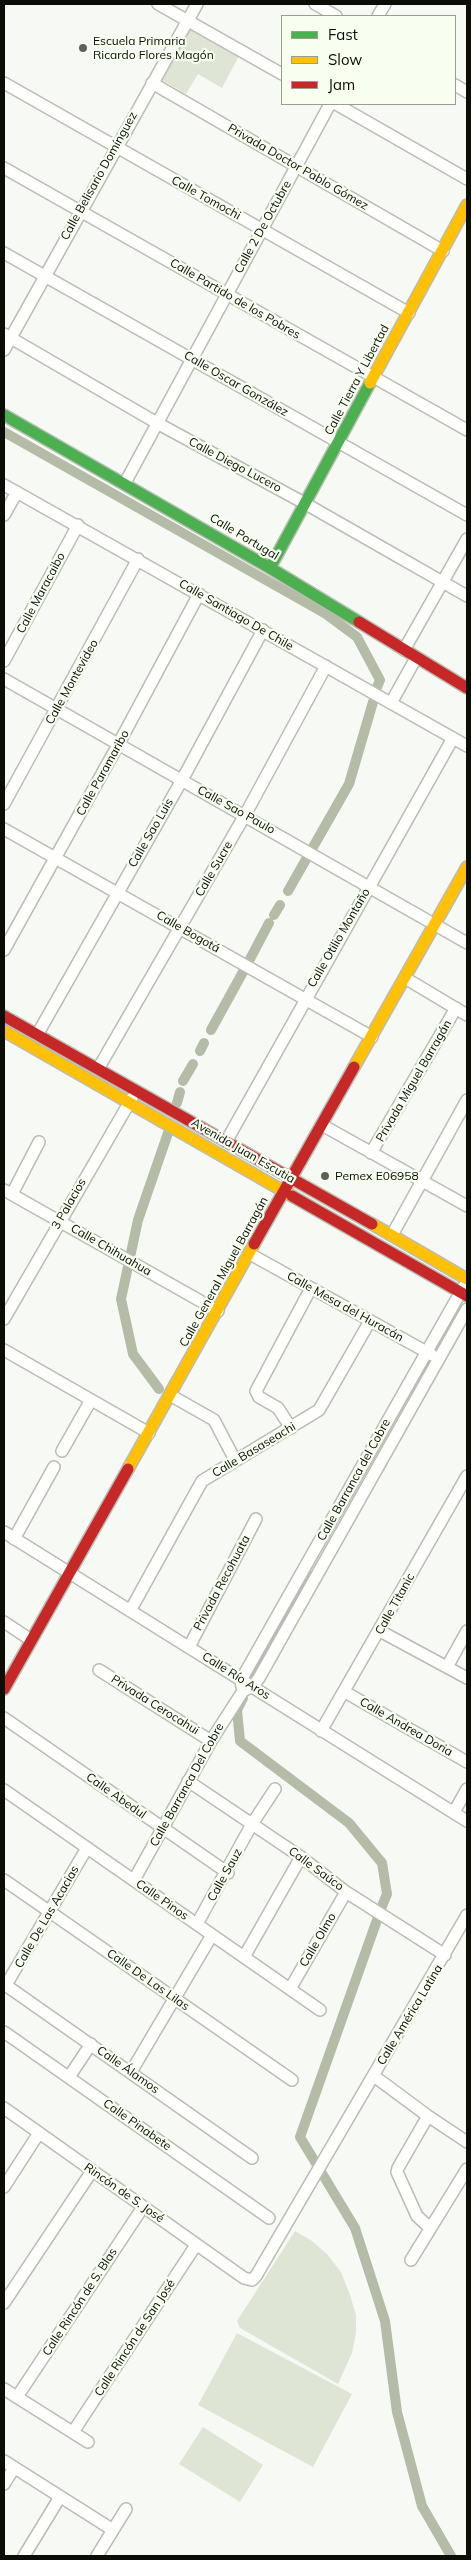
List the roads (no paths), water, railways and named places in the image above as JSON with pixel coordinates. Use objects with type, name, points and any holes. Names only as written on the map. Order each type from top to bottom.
[{"type":"main road","name":"Calle Tierra Y Libertad","points":[[270,568],[467,206]]},
{"type":"main road","name":"Calle Portugal","points":[[4,415],[270,568],[467,688]]},
{"type":"main road","name":"Calle General Miguel Barragán","points":[[4,1689],[467,868]]},
{"type":"main road","name":"Avenida Juan Escutia","points":[[4,1016],[392,1234],[467,1280]]},
{"type":"main road","name":"Avenida Juan Escutia","points":[[4,1031],[464,1294]]},
{"type":"main road","points":[[144,1111],[151,1098]]},
{"type":"main road","points":[[174,1127],[181,1115]]},
{"type":"street","points":[[158,4],[281,73]]},
{"type":"street","name":"Calle Belisario Domínguez","points":[[4,350],[7,335],[44,276],[196,4]]},
{"type":"street","points":[[315,4],[334,15]]},
{"type":"street","points":[[379,15],[385,4]]},
{"type":"street","name":"Calle Tomochi","points":[[4,83],[409,313]]},
{"type":"street","name":"Privada Doctor Pablo Gómez","points":[[152,83],[443,251]]},
{"type":"street","points":[[456,86],[467,92]]},
{"type":"street","name":"Calle 2 De Octubre","points":[[125,483],[329,105]]},
{"type":"street","points":[[338,105],[467,179]]},
{"type":"street","name":"Calle Partido de los Pobres","points":[[4,168],[467,430]]},
{"type":"street","name":"Calle Oscar González","points":[[4,253],[467,515]]},
{"type":"street","name":"Calle Diego Lucero","points":[[7,335],[157,423],[306,504],[467,596]]},
{"type":"street","name":"Calle Santiago De Chile","points":[[4,484],[467,746]]},
{"type":"street","points":[[4,516],[17,492]]},
{"type":"street","name":"Calle Maracaibo","points":[[4,661],[78,525]]},
{"type":"street","points":[[404,650],[467,539]]},
{"type":"street","name":"Calle Montevideo","points":[[4,804],[138,559]]},
{"type":"street","name":"Calle Paramaribo","points":[[4,950],[118,745],[199,594]]},
{"type":"street","name":"Calle Sao Luis","points":[[37,1035],[182,780],[262,630]]},
{"type":"street","points":[[390,703],[416,658]]},
{"type":"street","name":"Calle Sucre","points":[[98,1069],[244,815],[326,666]]},
{"type":"street","name":"Calle Sao Paulo","points":[[4,679],[118,745],[324,859],[467,942]]},
{"type":"street","name":"Calle Otilio Montaño","points":[[227,1140],[304,999],[453,738]]},
{"type":"street","name":"Calle Bogotá","points":[[4,829],[372,1037]]},
{"type":"street","points":[[405,978],[467,1015]]},
{"type":"street","name":"Privada Miguel Barragán","points":[[371,1153],[456,1008]]},
{"type":"street","name":"3 Palacios","points":[[4,1319],[136,1090]]},
{"type":"street","points":[[392,1234],[467,1100]]},
{"type":"street","points":[[322,1125],[467,1206]]},
{"type":"street","points":[[8,1192],[39,1142]]},
{"type":"street","name":"Calle Chihuahua","points":[[8,1192],[218,1311]]},
{"type":"street","name":"Calle Mesa del Huracán","points":[[250,1254],[439,1359]]},
{"type":"street","name":"Calle Barranca del Cobre","points":[[246,1686],[312,1555],[426,1352],[464,1294],[467,1280]]},
{"type":"street","points":[[291,1428],[281,1411],[259,1397],[256,1391],[311,1288]]},
{"type":"street","name":"Calle Barranca del Cobre","points":[[246,1686],[324,1563],[467,1309]]},
{"type":"street","name":"Calle Basaseachi","points":[[130,1611],[199,1486],[206,1479],[235,1460],[322,1408],[370,1321]]},
{"type":"street","points":[[4,1350],[149,1433]]},
{"type":"street","points":[[170,1395],[211,1417],[217,1424],[235,1460]]},
{"type":"street","points":[[62,1450],[91,1400]]},
{"type":"street","points":[[14,1539],[54,1467]]},
{"type":"street","points":[[361,1467],[374,1474]]},
{"type":"street","name":"Calle Titanic","points":[[322,1730],[467,1476]]},
{"type":"street","name":"Privada Recohuata","points":[[189,1647],[256,1519]]},
{"type":"street","name":"Calle Río Aros","points":[[4,1532],[189,1647],[246,1686],[322,1730],[467,1821]]},
{"type":"street","points":[[312,1555],[324,1563]]},
{"type":"street","points":[[4,1622],[31,1640]]},
{"type":"street","points":[[380,1631],[467,1678]]},
{"type":"street","points":[[447,1667],[467,1631]]},
{"type":"street","name":"Privada Cerocahui","points":[[99,1670],[210,1741]]},
{"type":"street","name":"Calle Barranca Del Cobre","points":[[134,1880],[210,1741],[246,1686]]},
{"type":"street","name":"Calle Andrea Doria","points":[[345,1692],[467,1762]]},
{"type":"street","name":"Calle Abedul","points":[[4,1718],[228,1873]]},
{"type":"street","name":"Calle Saúco","points":[[188,1781],[301,1857],[346,1892],[445,1955]]},
{"type":"street","points":[[454,1812],[467,1788]]},
{"type":"street","name":"Calle Pinos","points":[[4,1790],[320,2010]]},
{"type":"street","name":"Calle Sauz","points":[[197,1924],[228,1873],[252,1824],[275,1790]]},
{"type":"street","name":"Calle De Las Acacias","points":[[5,1985],[87,1848]]},
{"type":"street","points":[[244,1957],[301,1857]]},
{"type":"street","name":"Calle De Las Lilas","points":[[4,1880],[292,2080]]},
{"type":"street","name":"Calle Olmo","points":[[290,1989],[346,1892]]},
{"type":"street","name":"Calle América Latina","points":[[244,2278],[252,2280],[256,2276],[467,1915]]},
{"type":"street","points":[[131,2072],[212,1934]]},
{"type":"street","name":"Calle Álamos","points":[[5,1985],[252,2158]]},
{"type":"street","name":"Calle Pinabete","points":[[4,2032],[269,2218]]},
{"type":"street","points":[[69,2077],[91,2044]]},
{"type":"street","points":[[374,2076],[467,2142]]},
{"type":"street","name":"Rincón de S. José","points":[[4,2108],[244,2278]]},
{"type":"street","points":[[428,2116],[397,2172],[416,2216],[430,2228]]},
{"type":"street","points":[[4,2187],[40,2133]]},
{"type":"street","points":[[411,2260],[467,2169]]},
{"type":"street","points":[[4,2303],[92,2170]]},
{"type":"street","name":"Calle Rincón de S. Blas","points":[[18,2397],[143,2207]]},
{"type":"street","name":"Calle Rincón de San José","points":[[73,2432],[196,2245]]},
{"type":"street","points":[[4,2389],[88,2442]]},
{"type":"street","points":[[4,2484],[9,2464],[113,2530]]},
{"type":"street","points":[[24,2556],[60,2497]]},
{"type":"street","points":[[96,2556],[126,2509]]},
{"type":"waterway","points":[[4,432],[326,614],[357,637],[380,680],[377,687]]},
{"type":"waterway","points":[[288,891],[349,784],[373,702]]},
{"type":"waterway","points":[[274,915],[280,905]]},
{"type":"waterway","points":[[250,959],[269,923]]},
{"type":"waterway","points":[[211,1030],[243,972]]},
{"type":"waterway","points":[[200,1051],[204,1043]]},
{"type":"waterway","points":[[183,1081],[193,1064]]},
{"type":"waterway","points":[[177,1103],[180,1092]]},
{"type":"waterway","points":[[159,1389],[133,1354],[121,1299],[138,1220],[168,1133]]},
{"type":"waterway","points":[[249,1683],[307,1574]]},
{"type":"waterway","points":[[243,1698],[237,1710],[240,1741],[349,1823],[382,1863],[387,1894],[382,1906]]},
{"type":"waterway","points":[[377,1920],[300,2137],[355,2228],[385,2321],[397,2412],[422,2506],[451,2556]]},
{"type":"place","name":"Escuela Primaria Ricardo Flores Magón","points":[[83,48]]},
{"type":"place","name":"Pemex E06958","points":[[325,1176]]}]
